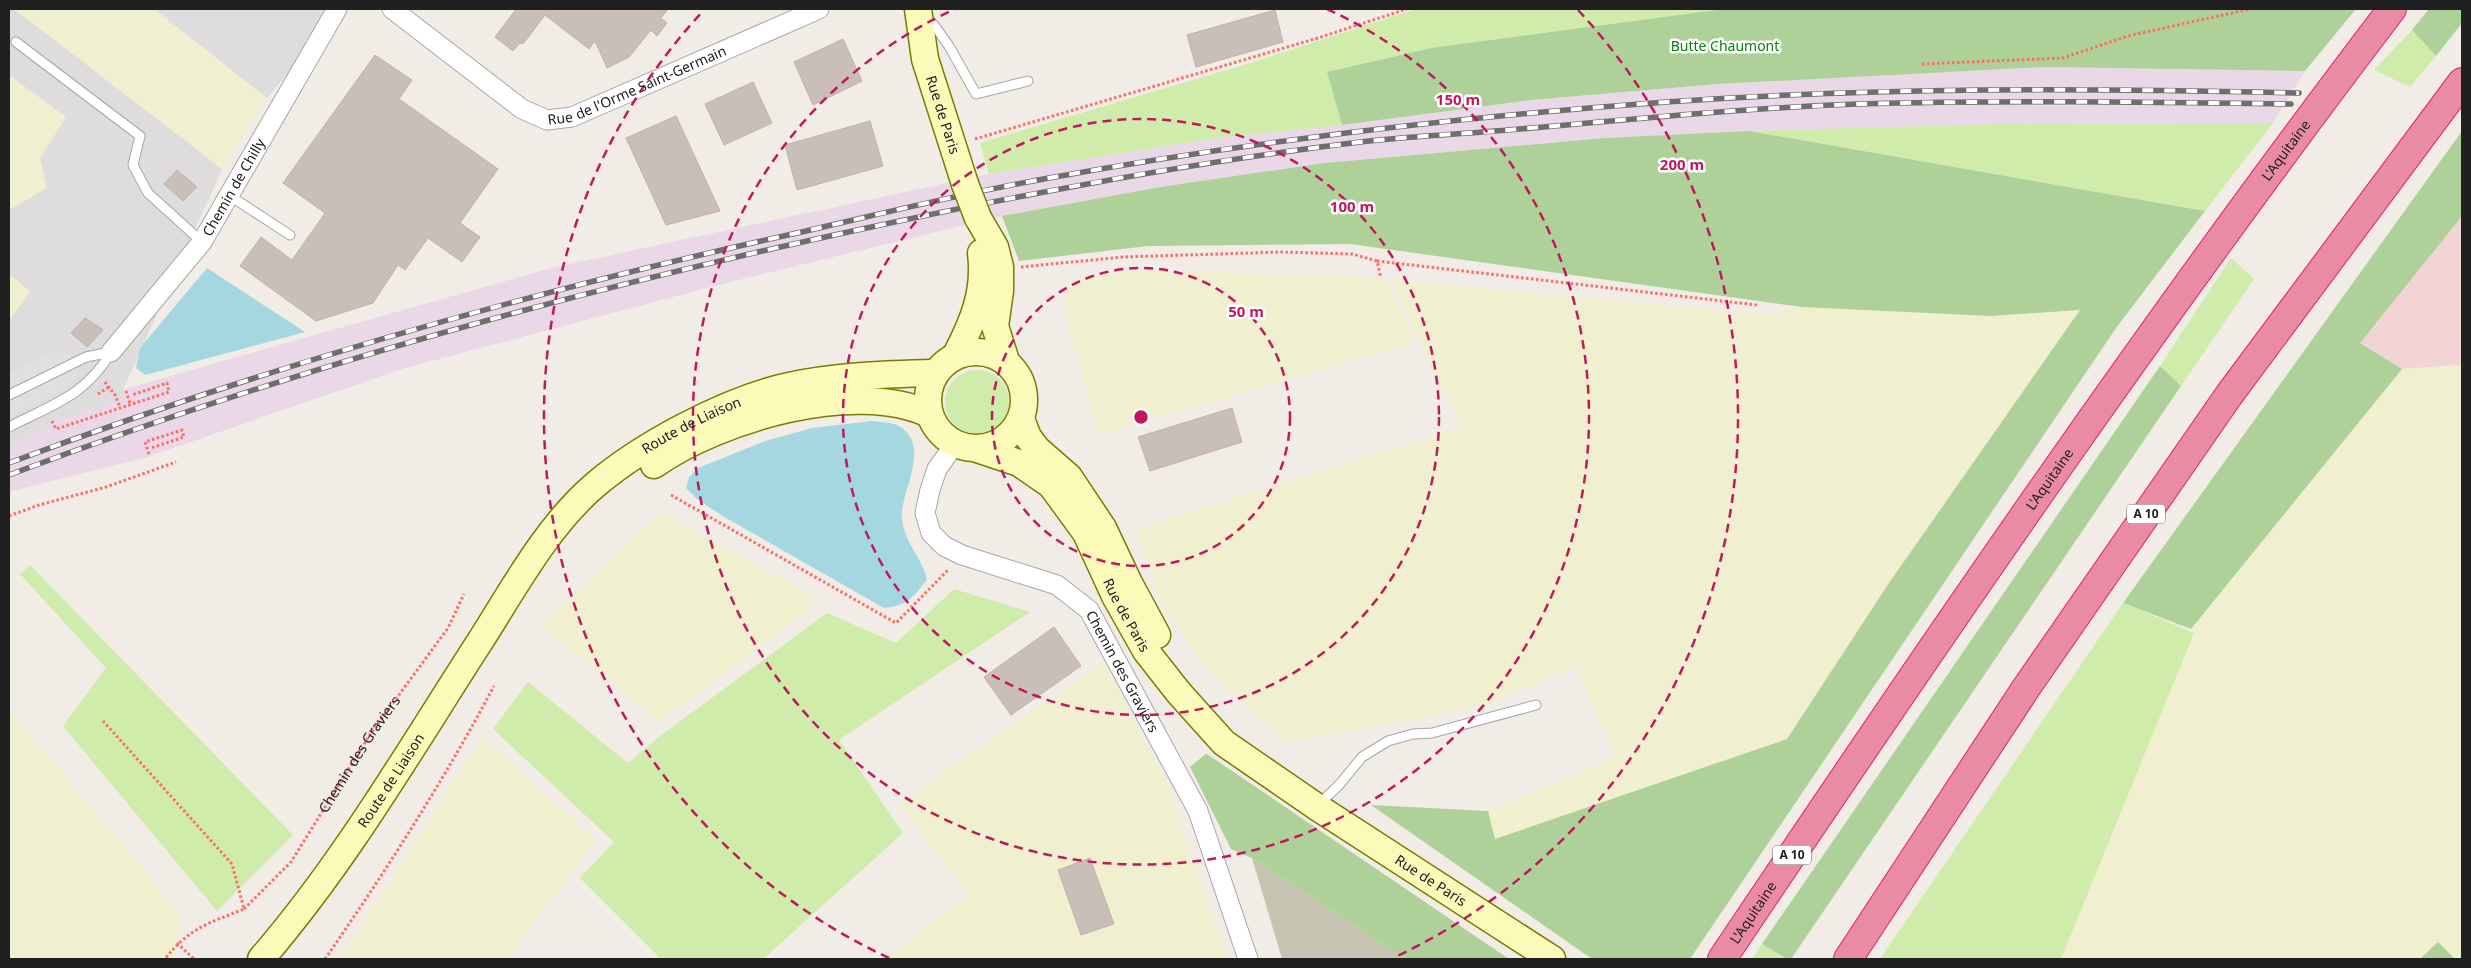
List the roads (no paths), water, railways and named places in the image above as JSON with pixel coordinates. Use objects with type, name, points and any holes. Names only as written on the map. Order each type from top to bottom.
[{"type":"highway","name":"L'Aquitaine","points":[[1722,959],[2013,529],[2268,173],[2392,9]]},
{"type":"highway","name":"A 10","points":[[1848,959],[2026,688],[2218,411],[2462,82]]},
{"type":"street","name":"Chemin de Chilly","points":[[111,352],[202,242],[337,9]]},
{"type":"street","name":"Rue de l'Orme Saint-Germain","points":[[392,9],[522,109],[535,117],[559,120],[581,113],[820,9]]},
{"type":"street","name":"Rue de Paris","points":[[919,17],[934,92],[978,218],[995,247],[1000,267],[1000,291],[995,326],[1006,361]]},
{"type":"street","name":"Rue de Paris","points":[[956,355],[981,297],[983,266],[978,218]]},
{"type":"street","points":[[972,351],[990,353],[1006,361],[1020,378],[1024,389],[1025,404],[1021,419],[1014,431],[1004,440],[991,446],[966,446],[939,431],[929,414],[928,393],[935,373],[944,363],[956,355],[972,351]]},
{"type":"street","name":"Route de Liaison","points":[[261,959],[298,916],[350,843],[553,530],[594,486],[653,444],[710,413],[783,387],[848,377],[935,373]]},
{"type":"street","name":"Route de Liaison","points":[[511,593],[563,535],[608,497],[664,458],[722,430],[786,409],[846,400],[894,402],[910,405],[929,414]]},
{"type":"street","name":"Rue de Paris","points":[[1021,419],[1028,437],[1037,449],[1069,478],[1103,528],[1129,583],[1158,637],[1187,677],[1284,784]]},
{"type":"street","name":"Rue de Paris","points":[[966,446],[1019,462],[1051,485],[1086,533],[1115,596],[1146,651],[1179,694],[1224,743],[1317,807],[1552,959]]},
{"type":"street","name":"Chemin des Graviers","points":[[966,446],[937,470],[926,513],[931,533],[944,546],[962,555],[1056,585],[1089,610],[1198,811],[1248,959]]},
{"type":"lane","points":[[919,17],[934,25],[949,46],[976,94],[1028,81]]},
{"type":"lane","points":[[16,42],[140,136],[133,165],[148,192],[202,242]]},
{"type":"lane","points":[[230,196],[290,235]]},
{"type":"lane","points":[[9,395],[86,357],[111,352]]},
{"type":"lane","name":"Chemin de Chilly","points":[[9,427],[80,390],[97,373],[111,352]]},
{"type":"lane","points":[[1317,807],[1339,785],[1362,757],[1388,741],[1413,734],[1432,733],[1536,705]]},
{"type":"water","points":[[207,268],[305,332],[145,375],[136,368],[140,348]]},
{"type":"water","points":[[872,421],[899,426],[909,435],[913,445],[914,457],[902,508],[902,519],[906,536],[921,563],[927,579],[914,596],[899,605],[884,608],[721,515],[697,499],[686,488],[689,477],[698,468],[765,441],[812,428]]},
{"type":"railway","points":[[9,463],[202,395],[398,334],[497,306],[597,280],[922,204],[1017,184],[1126,165],[1279,142],[1434,123],[1588,108],[1745,97],[1982,90],[2141,90],[2299,93]]},
{"type":"railway","points":[[9,475],[218,401],[431,336],[538,307],[645,279],[862,229],[988,203],[1177,168],[1386,139],[1770,108],[1966,102],[2291,104]]},
{"type":"park label","name":"Butte Chaumont","points":[[1725,46]]}]
